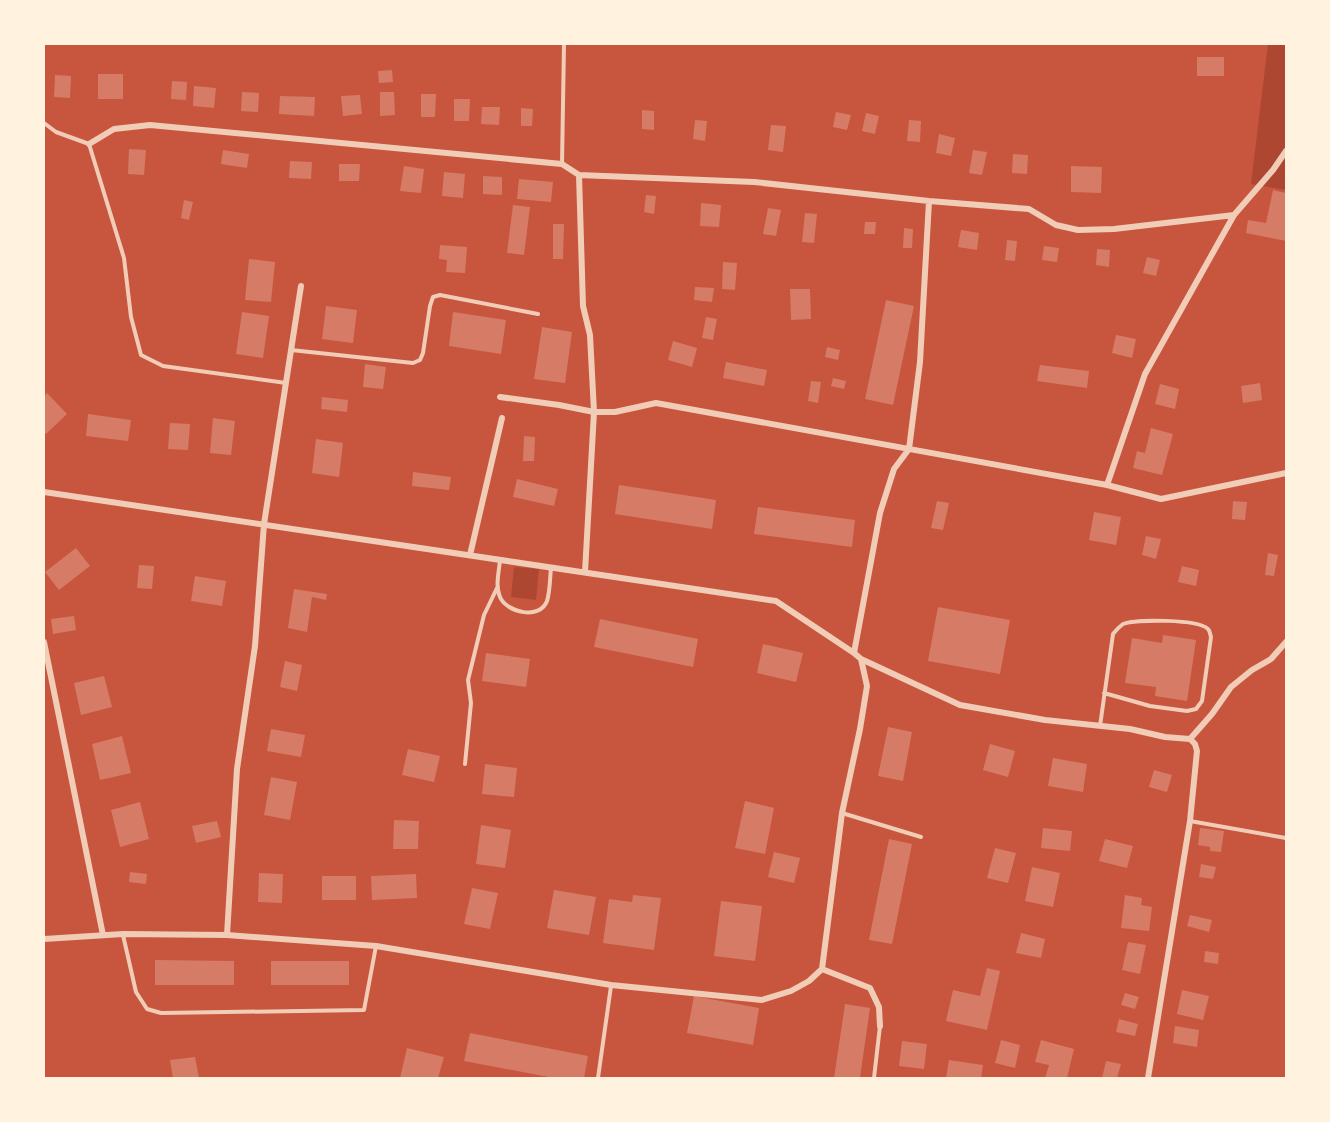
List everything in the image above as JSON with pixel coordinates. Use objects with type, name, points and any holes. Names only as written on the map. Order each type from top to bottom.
[{"type":"street","points":[[89,144],[114,129],[150,125],[562,164],[579,175],[754,183],[1029,210],[1056,225],[1078,230],[1114,229],[1234,215]]},
{"type":"street","points":[[1107,486],[1145,374],[1234,215],[1274,171],[1287,151]]},
{"type":"street","points":[[579,175],[583,306],[590,335],[594,412],[585,572]]},
{"type":"street","points":[[854,653],[880,513],[894,469],[909,449],[920,362],[929,201]]},
{"type":"street","points":[[227,935],[237,769],[255,646],[264,524],[301,286]]},
{"type":"street","points":[[500,398],[594,412],[615,412],[656,403],[1107,486],[1161,499],[1287,473]]},
{"type":"street","points":[[470,555],[502,418]]},
{"type":"street","points":[[44,492],[776,601],[861,659],[960,705],[1045,720],[1130,729],[1165,737],[1190,739],[1197,751],[1190,821],[1148,1078]]},
{"type":"street","points":[[44,642],[103,935]]},
{"type":"street","points":[[1190,739],[1231,687],[1252,670],[1271,659],[1287,642]]},
{"type":"street","points":[[44,939],[123,934],[227,935],[376,946],[611,985],[762,1000],[791,991],[809,981],[822,969],[842,813],[867,686],[861,659]]},
{"type":"street","points":[[822,969],[870,988],[879,1007],[880,1026]]},
{"type":"lane","points":[[562,164],[564,44]]},
{"type":"lane","points":[[44,123],[56,132],[89,144],[124,258],[131,317],[141,355],[163,366],[286,383]]},
{"type":"lane","points":[[291,350],[413,363],[420,360],[423,353],[433,297],[440,295],[538,314]]},
{"type":"lane","points":[[500,560],[498,588],[500,596],[507,607],[528,612],[536,612],[547,601],[551,567]]},
{"type":"lane","points":[[465,764],[471,703],[468,680],[484,615],[498,588]]},
{"type":"lane","points":[[1100,726],[1104,693],[1113,634],[1124,624],[1169,620],[1201,625],[1210,631],[1202,701],[1196,709],[1187,711],[1150,706],[1104,693]]},
{"type":"lane","points":[[842,813],[921,837]]},
{"type":"lane","points":[[1190,821],[1287,838]]},
{"type":"lane","points":[[123,934],[136,992],[147,1009],[161,1013],[364,1010],[376,946]]},
{"type":"lane","points":[[598,1078],[611,985]]},
{"type":"lane","points":[[874,1078],[880,1026]]},
{"type":"shaded area","points":[[1268,44],[1286,44],[1286,190],[1251,184]]},
{"type":"shaded area","points":[[514,567],[539,569],[536,600],[511,597]]},
{"type":"building","points":[[1197,57],[1224,57],[1224,76],[1197,76]]},
{"type":"building","points":[[392,70],[393,82],[379,83],[378,71]]},
{"type":"building","points":[[98,74],[123,74],[123,99],[98,99]]},
{"type":"building","points":[[55,75],[71,76],[70,98],[54,97]]},
{"type":"building","points":[[172,81],[187,82],[186,100],[171,99]]},
{"type":"building","points":[[194,86],[216,88],[214,108],[193,106]]},
{"type":"building","points":[[242,92],[259,93],[258,112],[241,111]]},
{"type":"building","points":[[380,92],[394,92],[395,115],[380,116]]},
{"type":"building","points":[[421,94],[436,94],[435,117],[421,117]]},
{"type":"building","points":[[360,95],[362,114],[343,116],[341,96]]},
{"type":"building","points":[[280,96],[315,97],[314,116],[279,114]]},
{"type":"building","points":[[454,99],[470,99],[469,121],[454,121]]},
{"type":"building","points":[[482,107],[500,107],[499,125],[481,124]]},
{"type":"building","points":[[521,108],[533,109],[532,126],[521,126]]},
{"type":"building","points":[[642,110],[654,111],[654,130],[642,129]]},
{"type":"building","points":[[836,112],[851,115],[847,130],[833,127]]},
{"type":"building","points":[[866,113],[879,116],[875,134],[862,131]]},
{"type":"building","points":[[695,120],[707,121],[705,141],[693,139]]},
{"type":"building","points":[[909,120],[921,121],[920,142],[907,141]]},
{"type":"building","points":[[771,125],[786,126],[783,152],[768,150]]},
{"type":"building","points":[[939,134],[955,138],[951,156],[936,153]]},
{"type":"building","points":[[129,149],[146,150],[144,175],[128,174]]},
{"type":"building","points":[[223,150],[249,154],[247,168],[221,164]]},
{"type":"building","points":[[973,150],[987,152],[982,175],[969,173]]},
{"type":"building","points":[[1013,154],[1028,155],[1027,174],[1012,173]]},
{"type":"building","points":[[290,161],[312,162],[311,179],[289,178]]},
{"type":"building","points":[[339,164],[360,164],[359,181],[339,181]]},
{"type":"building","points":[[404,166],[424,169],[421,193],[400,191]]},
{"type":"building","points":[[1071,166],[1102,167],[1101,193],[1071,192]]},
{"type":"building","points":[[444,172],[465,174],[463,198],[442,196]]},
{"type":"building","points":[[483,176],[502,177],[502,195],[483,194]]},
{"type":"building","points":[[519,179],[553,182],[551,202],[517,199]]},
{"type":"building","points":[[1273,190],[1286,193],[1286,241],[1246,233],[1248,220],[1266,223]]},
{"type":"building","points":[[646,195],[656,196],[654,214],[644,212]]},
{"type":"building","points":[[184,200],[193,202],[189,220],[181,218]]},
{"type":"building","points":[[701,203],[721,205],[719,227],[700,226]]},
{"type":"building","points":[[513,205],[530,207],[524,255],[507,253]]},
{"type":"building","points":[[768,208],[781,210],[776,236],[763,234]]},
{"type":"building","points":[[805,213],[817,214],[814,243],[802,242]]},
{"type":"building","points":[[865,222],[876,222],[875,234],[864,234]]},
{"type":"building","points":[[553,224],[564,224],[563,259],[553,259]]},
{"type":"building","points":[[904,228],[913,229],[912,248],[903,248]]},
{"type":"building","points":[[961,230],[979,233],[977,250],[958,247]]},
{"type":"building","points":[[1007,240],[1017,241],[1015,261],[1005,260]]},
{"type":"building","points":[[440,245],[467,247],[465,273],[446,272],[447,260],[439,259]]},
{"type":"building","points":[[1044,246],[1059,248],[1057,262],[1042,260]]},
{"type":"building","points":[[1097,249],[1110,250],[1109,267],[1096,265]]},
{"type":"building","points":[[1147,257],[1160,260],[1156,276],[1143,273]]},
{"type":"building","points":[[249,259],[275,262],[271,302],[245,300]]},
{"type":"building","points":[[723,262],[737,263],[735,290],[722,289]]},
{"type":"building","points":[[695,287],[714,288],[712,302],[694,300]]},
{"type":"building","points":[[790,289],[810,289],[811,319],[791,320]]},
{"type":"building","points":[[886,300],[914,306],[893,405],[865,399]]},
{"type":"building","points":[[326,306],[357,310],[353,343],[322,339]]},
{"type":"building","points":[[242,312],[269,316],[263,358],[236,354]]},
{"type":"building","points":[[453,312],[506,320],[501,354],[449,346]]},
{"type":"building","points":[[706,317],[717,319],[713,340],[702,338]]},
{"type":"building","points":[[542,327],[572,332],[565,383],[534,379]]},
{"type":"building","points":[[1116,335],[1136,339],[1132,358],[1112,353]]},
{"type":"building","points":[[673,341],[697,348],[692,367],[668,360]]},
{"type":"building","points":[[827,347],[840,350],[838,360],[825,357]]},
{"type":"building","points":[[726,362],[767,370],[764,386],[723,378]]},
{"type":"building","points":[[365,364],[386,367],[383,389],[363,387]]},
{"type":"building","points":[[1040,365],[1089,371],[1087,388],[1037,381]]},
{"type":"building","points":[[833,378],[846,381],[844,389],[831,386]]},
{"type":"building","points":[[811,381],[821,382],[818,403],[808,401]]},
{"type":"building","points":[[1260,383],[1262,400],[1243,403],[1241,386]]},
{"type":"building","points":[[1160,384],[1179,389],[1175,409],[1155,404]]},
{"type":"building","points":[[47,393],[67,414],[46,434],[44,432],[44,397]]},
{"type":"building","points":[[322,397],[348,400],[347,412],[321,409]]},
{"type":"building","points":[[88,414],[131,420],[128,441],[86,436]]},
{"type":"building","points":[[213,418],[235,421],[231,455],[210,453]]},
{"type":"building","points":[[170,423],[190,424],[188,450],[168,449]]},
{"type":"building","points":[[1151,428],[1173,434],[1162,475],[1133,468],[1137,451],[1145,453]]},
{"type":"building","points":[[524,436],[535,437],[534,461],[523,461]]},
{"type":"building","points":[[316,439],[343,443],[339,477],[312,473]]},
{"type":"building","points":[[413,472],[451,477],[449,490],[412,486]]},
{"type":"building","points":[[517,479],[558,489],[554,506],[513,497]]},
{"type":"building","points":[[619,485],[716,500],[712,529],[615,514]]},
{"type":"building","points":[[937,501],[949,503],[943,530],[931,528]]},
{"type":"building","points":[[1233,501],[1247,502],[1245,520],[1232,519]]},
{"type":"building","points":[[758,507],[855,520],[852,547],[754,534]]},
{"type":"building","points":[[1094,512],[1121,517],[1116,545],[1089,540]]},
{"type":"building","points":[[1146,536],[1161,539],[1156,559],[1142,555]]},
{"type":"building","points":[[76,548],[90,566],[59,590],[45,572]]},
{"type":"building","points":[[1268,553],[1278,555],[1274,576],[1265,575]]},
{"type":"building","points":[[139,565],[154,566],[152,589],[137,588]]},
{"type":"building","points":[[1182,566],[1199,570],[1196,586],[1178,582]]},
{"type":"building","points":[[195,576],[226,581],[222,606],[191,601]]},
{"type":"building","points":[[294,589],[327,594],[326,600],[312,597],[307,632],[288,628]]},
{"type":"building","points":[[938,607],[1010,620],[1000,674],[928,661]]},
{"type":"building","points":[[74,616],[76,630],[53,634],[51,619]]},
{"type":"building","points":[[600,619],[698,639],[693,667],[594,647]]},
{"type":"building","points":[[1163,635],[1196,640],[1187,701],[1155,696],[1156,687],[1125,683],[1132,638],[1162,643]]},
{"type":"building","points":[[763,644],[803,653],[796,682],[757,673]]},
{"type":"building","points":[[486,653],[530,659],[526,687],[482,681]]},
{"type":"building","points":[[285,661],[302,665],[297,691],[280,687]]},
{"type":"building","points":[[104,676],[112,707],[81,715],[74,683]]},
{"type":"building","points":[[888,727],[912,732],[903,781],[878,776]]},
{"type":"building","points":[[271,729],[305,735],[301,757],[267,751]]},
{"type":"building","points":[[122,736],[131,773],[100,780],[92,744]]},
{"type":"building","points":[[990,744],[1015,751],[1008,777],[983,770]]},
{"type":"building","points":[[408,749],[440,756],[434,782],[402,775]]},
{"type":"building","points":[[1053,758],[1087,764],[1083,792],[1048,786]]},
{"type":"building","points":[[485,764],[517,768],[514,797],[482,794]]},
{"type":"building","points":[[1154,770],[1172,775],[1167,792],[1149,787]]},
{"type":"building","points":[[271,777],[297,782],[290,820],[264,815]]},
{"type":"building","points":[[745,801],[774,808],[765,854],[735,848]]},
{"type":"building","points":[[140,802],[149,839],[120,847],[111,810]]},
{"type":"building","points":[[394,820],[419,821],[418,849],[393,849]]},
{"type":"building","points":[[217,821],[221,837],[196,843],[192,826]]},
{"type":"building","points":[[481,825],[511,830],[505,868],[476,864]]},
{"type":"building","points":[[1043,828],[1072,831],[1070,851],[1041,848]]},
{"type":"building","points":[[1200,828],[1224,831],[1221,852],[1210,851],[1210,847],[1198,845]]},
{"type":"building","points":[[889,839],[912,844],[892,944],[869,940]]},
{"type":"building","points":[[1105,839],[1133,846],[1127,868],[1099,861]]},
{"type":"building","points":[[995,848],[1016,853],[1008,883],[987,878]]},
{"type":"building","points":[[774,852],[800,858],[794,883],[768,877]]},
{"type":"building","points":[[1201,864],[1216,867],[1213,879],[1199,877]]},
{"type":"building","points":[[1032,867],[1060,873],[1053,907],[1025,901]]},
{"type":"building","points":[[130,872],[147,874],[146,884],[129,882]]},
{"type":"building","points":[[259,873],[283,874],[282,903],[258,902]]},
{"type":"building","points":[[416,874],[417,898],[372,900],[371,876]]},
{"type":"building","points":[[322,876],[356,876],[356,900],[322,900]]},
{"type":"building","points":[[472,888],[498,893],[490,929],[464,924]]},
{"type":"building","points":[[554,890],[596,897],[589,935],[547,928]]},
{"type":"building","points":[[633,895],[661,898],[654,950],[603,943],[609,899],[632,902]]},
{"type":"building","points":[[1125,895],[1142,898],[1141,905],[1152,907],[1149,931],[1121,928]]},
{"type":"building","points":[[721,901],[762,906],[755,961],[714,956]]},
{"type":"building","points":[[1190,915],[1212,920],[1209,932],[1187,926]]},
{"type":"building","points":[[1021,933],[1045,939],[1041,958],[1016,953]]},
{"type":"building","points":[[1128,942],[1146,945],[1140,974],[1122,970]]},
{"type":"building","points":[[1205,951],[1219,953],[1218,964],[1204,962]]},
{"type":"building","points":[[155,960],[234,961],[234,985],[155,985]]},
{"type":"building","points":[[271,961],[349,961],[349,985],[271,985]]},
{"type":"building","points":[[987,968],[1000,971],[987,1030],[946,1021],[953,990],[980,996]]},
{"type":"building","points":[[1182,990],[1209,996],[1203,1020],[1177,1014]]},
{"type":"building","points":[[1125,993],[1139,997],[1135,1009],[1121,1005]]},
{"type":"building","points":[[694,996],[759,1008],[753,1045],[687,1033]]},
{"type":"building","points":[[845,1004],[870,1008],[860,1078],[834,1078]]},
{"type":"building","points":[[1119,1019],[1138,1024],[1135,1036],[1116,1032]]},
{"type":"building","points":[[1175,1026],[1199,1030],[1197,1047],[1173,1043]]},
{"type":"building","points":[[470,1033],[588,1056],[584,1078],[554,1078],[464,1061]]},
{"type":"building","points":[[1001,1040],[1020,1045],[1015,1068],[995,1063]]},
{"type":"building","points":[[1041,1040],[1074,1049],[1067,1078],[1045,1078],[1049,1065],[1035,1062]]},
{"type":"building","points":[[902,1041],[927,1044],[924,1069],[899,1066]]},
{"type":"building","points":[[407,1048],[444,1057],[438,1078],[400,1078]]},
{"type":"building","points":[[195,1057],[199,1078],[173,1078],[170,1060]]},
{"type":"building","points":[[949,1060],[983,1065],[981,1078],[946,1078]]},
{"type":"building","points":[[1106,1061],[1121,1064],[1117,1078],[1102,1078]]}]
